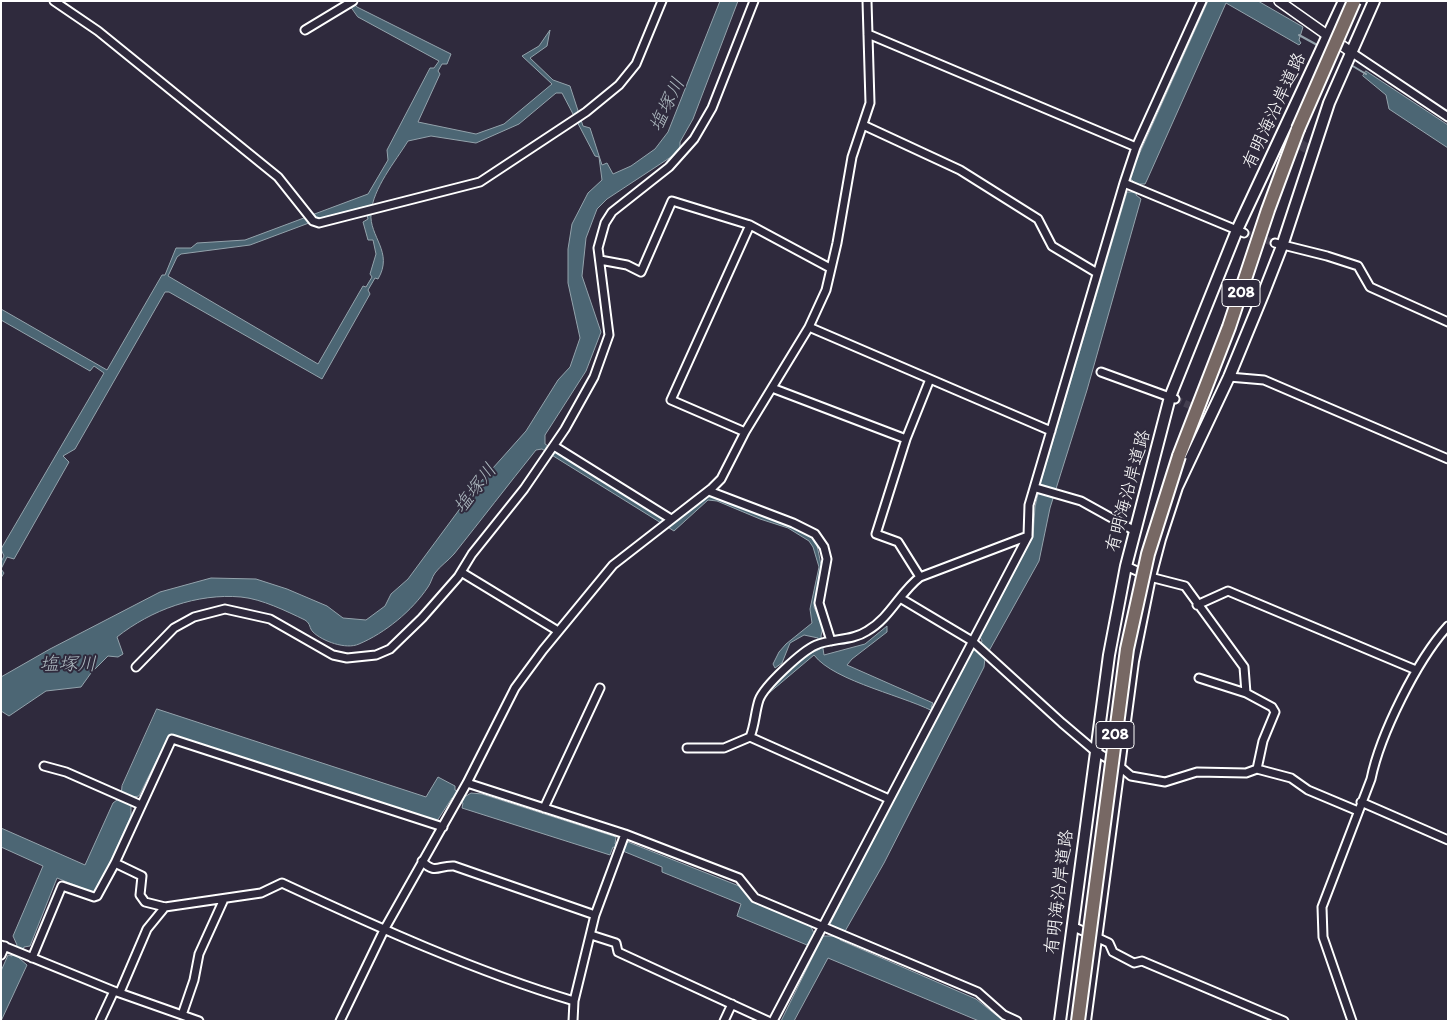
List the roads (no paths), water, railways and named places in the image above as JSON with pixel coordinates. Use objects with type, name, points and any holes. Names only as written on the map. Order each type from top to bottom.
[{"type":"highway","name":"208","points":[[1078,1021],[1128,649],[1148,554],[1180,456],[1229,327],[1268,210],[1347,2]]},
{"type":"main road","points":[[1085,1021],[1133,661],[1150,577],[1177,487],[1208,413],[1229,377],[1329,103],[1374,1]]},
{"type":"main road","name":"有明海沿岸道路","points":[[1060,1021],[1108,655],[1126,566],[1172,398],[1240,232],[1329,35],[1347,2]]},
{"type":"street","points":[[54,1],[98,31],[278,177],[313,221],[319,223],[480,182],[586,112],[619,85],[636,64],[662,1]]},
{"type":"street","points":[[305,30],[353,1]]},
{"type":"street","points":[[136,667],[174,628],[194,617],[226,609],[270,619],[333,655],[347,658],[376,655],[390,648],[422,618],[461,572],[554,446],[594,376],[609,335],[598,248],[601,234],[612,212],[669,167],[686,151],[702,128],[712,108],[754,1]]},
{"type":"street","points":[[340,1021],[384,930],[466,786],[515,688],[558,631],[614,565],[709,491],[721,479],[746,432],[809,327],[826,290],[837,243],[852,157],[870,103],[867,1]]},
{"type":"street","points":[[773,1021],[888,799],[1028,536],[1029,505],[1036,488],[1097,273],[1136,147],[1202,1]]},
{"type":"street","points":[[1279,1],[1329,35],[1350,52],[1448,117]]},
{"type":"street","points":[[868,34],[1136,147]]},
{"type":"street","points":[[862,125],[950,164],[975,179],[1038,219],[1052,246],[1097,273]]},
{"type":"street","points":[[1124,184],[1240,232]]},
{"type":"street","points":[[600,260],[627,266],[642,272],[672,202],[750,226],[830,268]]},
{"type":"street","points":[[746,432],[671,400],[750,226]]},
{"type":"street","points":[[1279,244],[1358,266],[1370,287],[1448,322]]},
{"type":"street","points":[[809,327],[1051,431]]},
{"type":"street","points":[[1101,372],[1172,398]]},
{"type":"street","points":[[1229,377],[1264,380],[1448,459]]},
{"type":"street","points":[[920,578],[898,542],[876,534],[906,439],[930,379]]},
{"type":"street","points":[[772,388],[906,439]]},
{"type":"street","points":[[554,446],[671,519]]},
{"type":"street","points":[[1036,488],[1081,501],[1135,531]]},
{"type":"street","points":[[709,491],[793,523],[815,534],[824,547],[826,559],[819,603],[831,641]]},
{"type":"street","points":[[750,737],[762,695],[804,652],[816,645],[851,637],[867,631],[900,598],[907,588],[920,578],[1028,536]]},
{"type":"street","points":[[1126,566],[1150,577],[1185,586],[1244,668],[1246,693]]},
{"type":"street","points":[[461,572],[558,631]]},
{"type":"street","points":[[1197,605],[1228,591],[1416,670]]},
{"type":"street","points":[[900,598],[972,641],[1095,751],[1118,765],[1131,776],[1165,782],[1197,772],[1246,773],[1257,770],[1291,778],[1308,790],[1358,811]]},
{"type":"street","points":[[1352,1021],[1323,938],[1322,907],[1371,779],[1375,759],[1416,670],[1448,626]]},
{"type":"street","points":[[1199,678],[1246,693],[1272,706],[1275,712],[1263,741],[1257,770]]},
{"type":"street","points":[[544,808],[600,688]]},
{"type":"street","points":[[687,748],[724,748],[750,737],[888,799]]},
{"type":"street","points":[[32,958],[62,886],[94,897],[97,896],[115,863],[138,804],[172,739],[442,827]]},
{"type":"street","points":[[44,766],[66,772],[138,804]]},
{"type":"street","points":[[466,786],[544,808],[739,878],[755,898],[978,992],[1004,1015],[1017,1021]]},
{"type":"street","points":[[1361,802],[1448,840]]},
{"type":"street","points":[[1085,825],[1111,827]]},
{"type":"street","points":[[573,1021],[574,1001],[596,915],[623,837]]},
{"type":"street","points":[[422,862],[428,868],[434,869],[454,866],[596,915]]},
{"type":"street","points":[[115,863],[142,876],[140,895],[145,902],[165,907],[261,893],[282,883],[384,930],[526,987],[574,1001]]},
{"type":"street","points":[[182,1015],[194,980],[199,954],[224,899]]},
{"type":"street","points":[[100,1021],[117,992],[147,929],[165,907]]},
{"type":"street","points":[[1072,926],[1109,943],[1113,952],[1134,963],[1142,961],[1284,1021]]},
{"type":"street","points":[[591,935],[616,943],[618,952],[768,1021]]},
{"type":"street","points":[[1,955],[6,947],[117,992],[199,1021]]},
{"type":"street","points":[[724,1021],[732,1004]]},
{"type":"water","name":"塩塚川","points":[[347,1],[352,1],[357,7],[451,54],[447,64],[442,64],[438,71],[440,74],[418,122],[476,134],[504,124],[552,84],[522,56],[539,46],[550,30],[547,46],[530,58],[553,80],[570,86],[583,126],[590,128],[602,165],[607,163],[613,174],[631,166],[655,149],[668,132],[720,1],[738,1],[693,119],[680,142],[680,151],[607,199],[597,209],[586,238],[582,276],[601,332],[586,371],[545,435],[545,444],[671,524],[709,495],[795,527],[811,537],[817,545],[821,565],[814,607],[823,627],[821,636],[824,655],[865,644],[887,626],[887,632],[847,665],[933,703],[931,707],[940,711],[973,649],[978,651],[982,641],[980,637],[1033,537],[1035,507],[1041,481],[1127,192],[1134,192],[1137,185],[1129,177],[1208,1],[1258,1],[1303,27],[1299,40],[1301,43],[1299,45],[1226,3],[1147,180],[1145,184],[1140,184],[1136,195],[1141,199],[1087,390],[1050,508],[1039,561],[985,658],[984,667],[884,863],[840,940],[976,999],[996,1015],[1008,1021],[979,1021],[828,958],[794,1021],[781,1021],[823,936],[833,936],[835,931],[829,926],[938,714],[838,673],[824,665],[814,655],[769,693],[803,657],[820,649],[818,638],[804,635],[790,643],[782,663],[775,668],[773,664],[779,652],[786,644],[812,623],[810,609],[819,567],[813,547],[809,541],[788,528],[760,519],[717,501],[708,500],[674,531],[542,449],[536,450],[454,554],[435,573],[422,596],[406,613],[388,627],[359,644],[348,646],[334,644],[312,631],[305,620],[257,600],[224,596],[191,601],[160,611],[130,627],[117,637],[123,654],[118,657],[108,656],[91,673],[81,687],[46,691],[9,716],[1,711],[1,677],[50,649],[160,592],[211,578],[256,579],[287,589],[327,606],[343,618],[366,620],[385,606],[391,594],[408,579],[476,487],[526,431],[558,380],[570,367],[580,338],[568,283],[568,249],[572,224],[588,193],[602,180],[599,157],[595,156],[562,93],[556,93],[519,124],[476,143],[431,136],[408,141],[380,185],[371,213],[371,222],[382,253],[382,269],[378,279],[375,278],[368,290],[370,294],[322,379],[169,292],[165,292],[75,449],[63,456],[69,462],[14,559],[7,557],[1,569],[1,562],[4,556],[1,549],[104,373],[94,366],[90,371],[1,320],[1,309],[107,370],[162,275],[165,275],[176,248],[191,248],[197,243],[245,240],[368,194],[388,160],[387,150],[430,68],[434,68],[439,61],[358,17]],"holes":[[[365,207],[368,219],[363,222],[368,240],[373,240],[376,254],[370,274],[372,277],[366,287],[363,286],[318,364],[168,276],[177,257],[181,254],[250,245],[325,217]]]},
{"type":"water","points":[[1366,71],[1448,125],[1448,148],[1389,109],[1386,95],[1363,76]]},
{"type":"water","points":[[157,709],[426,797],[438,777],[455,786],[455,790],[466,796],[471,793],[482,794],[616,837],[615,844],[624,846],[628,842],[739,886],[749,898],[810,925],[814,933],[807,945],[737,916],[741,904],[662,872],[662,867],[613,847],[610,855],[462,808],[463,803],[452,798],[437,821],[169,735],[139,796],[133,797],[131,816],[97,891],[92,892],[57,878],[30,946],[24,947],[19,958],[27,965],[1,1021],[1,971],[8,955],[12,956],[17,945],[13,936],[43,866],[1,847],[1,828],[85,865],[113,803],[121,797],[122,786]]},
{"type":"waterway","points":[[1299,35],[1319,46]]},
{"type":"waterway","points":[[1351,65],[1366,74]]},
{"type":"tunnel","points":[[1286,135],[1309,150]]},
{"type":"tunnel","points":[[1244,233],[1275,243]]},
{"type":"tunnel","points":[[1175,399],[1204,412]]}]
